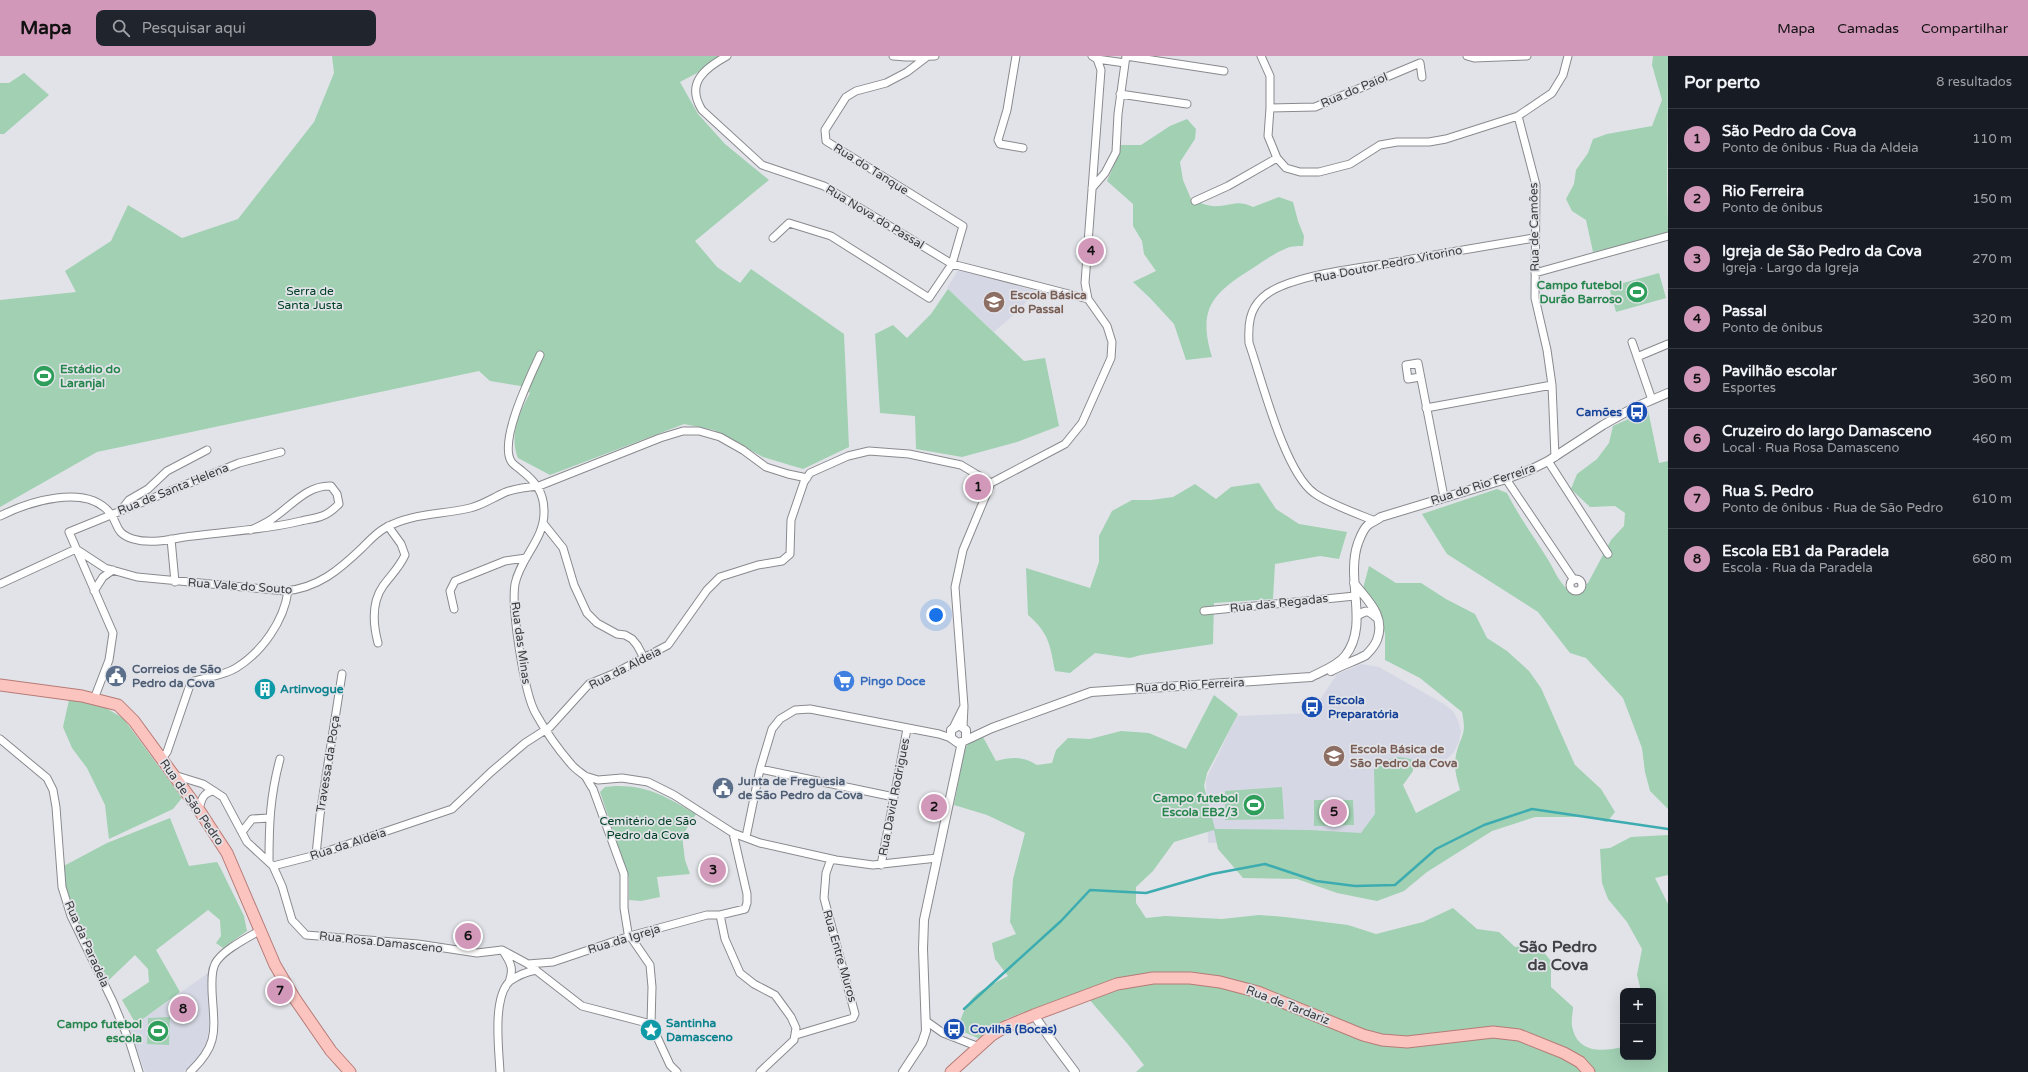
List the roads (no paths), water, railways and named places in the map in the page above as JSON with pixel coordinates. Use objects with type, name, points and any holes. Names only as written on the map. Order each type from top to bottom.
[{"type":"main road","name":"Rua de São Pedro","points":[[0,685],[94,699],[118,705],[134,721],[199,810],[227,853],[259,931],[275,965],[295,999],[331,1051],[350,1072]]},
{"type":"main road","name":"Rua de Tardariz","points":[[951,1072],[992,1035],[1005,1027],[1034,1015],[1117,984],[1154,978],[1190,978],[1220,982],[1258,992],[1363,1035],[1382,1040],[1407,1042],[1493,1032],[1519,1035],[1564,1053],[1580,1062],[1589,1072]]},
{"type":"street","name":"Rua Nova do Passal","points":[[727,56],[716,62],[702,73],[699,78],[696,96],[702,110],[762,165],[824,186],[952,264],[1088,298]]},
{"type":"street","points":[[893,56],[931,56]]},
{"type":"street","name":"Rua do Tanque","points":[[931,56],[907,72],[886,83],[856,91],[846,97],[825,130],[826,141],[963,226],[952,264]]},
{"type":"street","points":[[1016,56],[1007,110],[998,140],[1000,144],[1023,148]]},
{"type":"street","points":[[1261,56],[1270,76],[1268,136],[1277,158],[1286,168],[1300,172],[1319,172],[1350,164],[1380,145],[1397,142],[1429,142],[1446,139],[1518,116],[1552,93],[1563,75],[1568,56]]},
{"type":"street","points":[[1467,56],[1474,58],[1527,56]]},
{"type":"street","points":[[903,1072],[922,1043],[926,1031],[923,949],[924,920],[958,760],[964,741],[964,706],[955,587],[963,550],[991,483],[1065,444],[1082,423],[1111,358],[1112,342],[1107,326],[1088,298],[1085,283],[1101,70],[1095,58],[1126,58],[1224,70]]},
{"type":"street","points":[[1092,188],[1105,173],[1116,152],[1120,94],[1126,58]]},
{"type":"street","name":"Rua do Paiol","points":[[1270,108],[1315,107],[1420,62],[1422,77]]},
{"type":"street","points":[[1120,94],[1187,104]]},
{"type":"street","name":"Rua de Camões","points":[[1518,116],[1536,185],[1534,238],[1535,298],[1547,350],[1552,384],[1551,459]]},
{"type":"street","points":[[1196,201],[1228,186],[1277,158]]},
{"type":"street","points":[[774,238],[789,223],[831,236],[929,298],[952,264]]},
{"type":"street","points":[[1535,273],[1668,236]]},
{"type":"street","name":"Rua Doutor Pedro Vitorino","points":[[1375,521],[1314,493],[1298,476],[1283,444],[1250,343],[1248,326],[1253,311],[1262,298],[1272,290],[1290,283],[1336,271],[1534,238]]},
{"type":"street","points":[[1632,342],[1652,400]]},
{"type":"street","points":[[1637,357],[1668,344]]},
{"type":"street","points":[[540,355],[513,422],[507,448],[511,462],[539,486],[544,511],[544,523],[563,548],[572,580],[587,613],[597,623],[617,634],[625,635],[632,639],[644,658]]},
{"type":"street","points":[[1420,377],[1444,497]]},
{"type":"street","points":[[1426,408],[1552,384]]},
{"type":"street","name":"Rua do Rio Ferreira","points":[[964,741],[992,728],[1091,692],[1311,677],[1332,666],[1345,656],[1354,635],[1357,616],[1353,567],[1356,548],[1367,525],[1381,517],[1506,479],[1551,459],[1633,408],[1668,393]]},
{"type":"street","name":"Rua Vale do Souto","points":[[76,549],[104,568],[137,577],[175,582],[288,591],[299,590],[313,586],[334,574],[370,539],[388,526],[412,517],[472,508],[522,487],[539,486],[646,443],[683,431],[699,431],[720,437],[743,450],[766,467],[807,478]]},
{"type":"street","points":[[122,510],[129,500],[148,489],[167,471],[207,450]]},
{"type":"street","points":[[807,478],[810,473],[848,456],[869,451],[909,454],[962,465],[991,483]]},
{"type":"street","name":"Rua de Santa Helena","points":[[0,516],[21,506],[63,496],[93,500],[102,505],[111,514],[239,463],[281,452]]},
{"type":"street","points":[[1551,459],[1608,554]]},
{"type":"street","name":"Rua da Aldeia","points":[[271,864],[316,855],[452,809],[491,772],[525,743],[546,730],[589,684],[613,674],[668,646],[707,590],[720,577],[758,565],[782,560],[790,554],[791,520],[807,478]]},
{"type":"street","points":[[1506,479],[1574,580]]},
{"type":"street","points":[[94,699],[109,660],[113,633],[69,532],[111,514],[116,526],[124,535],[145,541],[170,539],[252,530],[286,526],[321,517],[332,511],[339,504],[337,494],[331,486],[323,486],[310,490],[276,517],[252,530]]},
{"type":"street","name":"Rua das Minas","points":[[544,523],[526,558],[516,583],[515,616],[529,696],[535,713],[572,766],[585,776]]},
{"type":"street","points":[[378,643],[374,627],[377,598],[383,586],[400,566],[405,556],[401,544],[388,526]]},
{"type":"street","points":[[170,539],[175,582]]},
{"type":"street","points":[[0,584],[76,549]]},
{"type":"street","points":[[454,610],[450,591],[455,581],[504,561],[526,558]]},
{"type":"street","points":[[94,591],[103,577],[113,570]]},
{"type":"street","points":[[1311,677],[1327,672],[1366,654],[1375,644],[1380,631],[1380,620],[1372,606],[1354,582]]},
{"type":"street","points":[[162,759],[167,752],[191,682],[235,669],[253,655],[276,625],[286,604],[288,591]]},
{"type":"street","name":"Rua das Regadas","points":[[1204,611],[1355,596]]},
{"type":"street","points":[[1357,616],[1365,611],[1370,611],[1380,620]]},
{"type":"street","name":"Travessa da Poça","points":[[316,855],[320,815],[342,674]]},
{"type":"street","points":[[958,760],[952,740],[953,728],[964,706]]},
{"type":"street","points":[[746,837],[760,769],[772,729],[780,719],[795,710],[810,709],[939,734],[952,740],[964,741]]},
{"type":"street","points":[[939,734],[953,728]]},
{"type":"street","name":"Rua do Rio Ferreira","points":[[953,728],[992,728]]},
{"type":"street","name":"Rua David Rodrigues","points":[[881,864],[907,729]]},
{"type":"street","name":"Rua da Paradela","points":[[0,739],[47,778],[53,790],[62,887],[69,908],[113,1002],[130,1043],[139,1072]]},
{"type":"street","points":[[271,864],[269,818],[272,789],[280,759]]},
{"type":"street","points":[[760,769],[894,798]]},
{"type":"street","name":"Rua Rosa Damasceno","points":[[173,774],[204,784],[223,797],[247,842],[271,864],[282,886],[292,920],[306,935],[418,944],[477,953],[502,950]]},
{"type":"street","points":[[585,776],[598,780],[622,778],[648,782],[674,795],[733,833],[760,843],[831,859],[881,864],[937,858]]},
{"type":"street","points":[[585,776],[593,788],[624,874],[624,908],[628,933],[650,965],[652,987],[651,1024],[670,1065],[676,1072]]},
{"type":"street","points":[[199,810],[201,801],[206,793],[214,791]]},
{"type":"street","points":[[242,832],[252,819],[269,818]]},
{"type":"street","name":"Rua da Igreja","points":[[528,964],[553,962],[630,936],[707,915],[720,915],[745,909],[747,903],[733,833]]},
{"type":"street","name":"Rua Entre Muros","points":[[796,1035],[853,1018],[855,1014],[824,898],[826,873],[831,859]]},
{"type":"street","points":[[720,915],[725,938],[740,973],[754,984],[775,995],[792,1017],[796,1028],[794,1040],[760,1072]]},
{"type":"street","points":[[190,1072],[204,1058],[211,1046],[214,1032],[212,975],[216,962],[230,949],[259,931]]},
{"type":"street","points":[[502,950],[528,964],[582,1006],[651,1024]]},
{"type":"street","points":[[500,1072],[498,1022],[502,994],[512,973],[512,964],[502,950]]},
{"type":"street","points":[[509,982],[521,974],[536,970]]},
{"type":"street","points":[[1034,1015],[1049,1038],[1075,1072]]},
{"type":"street","points":[[926,1021],[942,1033],[979,1047]]},
{"type":"waterway","points":[[964,1009],[1061,921],[1090,890],[1146,893],[1212,874],[1265,864],[1316,881],[1355,886],[1395,885],[1436,849],[1484,825],[1532,809],[1668,829]]},
{"type":"place","name":"Passal","points":[[1091,251]]},
{"type":"place","name":"Campo futebol Durão Barroso","points":[[1637,292]]},
{"type":"place","name":"Escola Básica do Passal","points":[[994,302]]},
{"type":"place","name":"Estádio do Laranjal","points":[[44,376]]},
{"type":"place","name":"Camões","points":[[1637,412]]},
{"type":"place","name":"São Pedro da Cova","points":[[978,487]]},
{"type":"place","name":"Correios de São Pedro da Cova","points":[[116,676]]},
{"type":"place","name":"Pingo Doce","points":[[844,681]]},
{"type":"place","name":"Artinvogue","points":[[265,689]]},
{"type":"place","name":"Escola Preparatória","points":[[1312,707]]},
{"type":"place","name":"Escola Básica de São Pedro da Cova","points":[[1334,756]]},
{"type":"place","name":"Junta de Freguesia de São Pedro da Cova","points":[[723,788]]},
{"type":"place","name":"Campo futebol Escola EB2/3","points":[[1254,805]]},
{"type":"place","name":"Rio Ferreira","points":[[934,807]]},
{"type":"place","name":"Pavilhão escolar","points":[[1334,812]]},
{"type":"place","name":"Igreja de São Pedro da Cova","points":[[713,870]]},
{"type":"place","name":"Cruzeiro do largo Damasceno","points":[[468,936]]},
{"type":"place","name":"Rua S. Pedro","points":[[280,991]]},
{"type":"place","name":"Escola EB1 da Paradela","points":[[183,1009]]},
{"type":"place","name":"Covilhã (Bocas)","points":[[954,1029]]},
{"type":"place","name":"Santinha Damasceno","points":[[651,1030]]},
{"type":"place","name":"Campo futebol escola","points":[[158,1031]]},
{"type":"district","name":"São Pedro da Cova","points":[[1558,955]]},
{"type":"park label","name":"Serra de Santa Justa","points":[[310,298]]},
{"type":"park label","name":"Cemitério de São Pedro da Cova","points":[[648,828]]}]
